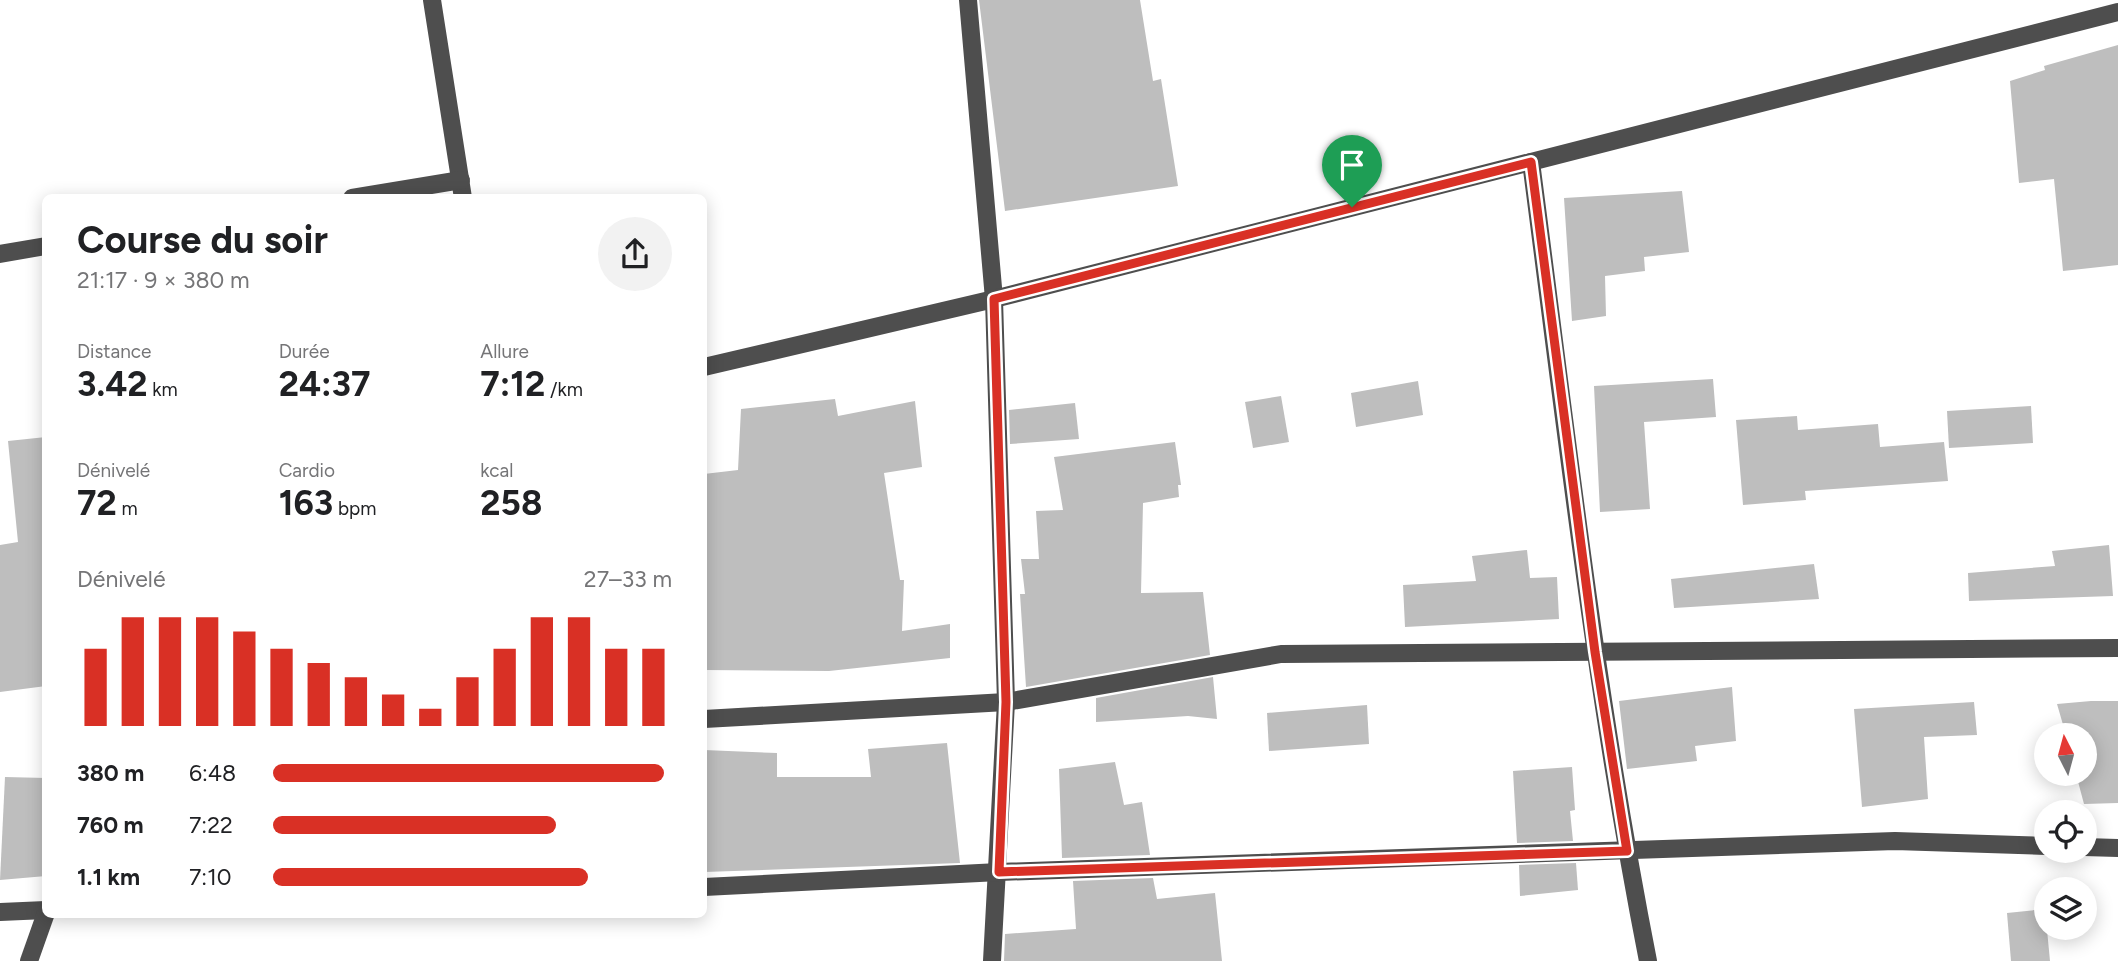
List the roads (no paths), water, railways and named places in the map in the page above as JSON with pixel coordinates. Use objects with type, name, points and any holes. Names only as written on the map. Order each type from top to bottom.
[{"type":"street","points":[[401,194],[462,189],[432,0]]},
{"type":"street","points":[[968,0],[994,299],[1006,702],[999,872],[992,961]]},
{"type":"street","points":[[707,366],[994,299],[2118,12]]},
{"type":"street","points":[[1531,162],[1595,652],[1627,851],[1648,961]]},
{"type":"street","points":[[0,254],[42,247]]},
{"type":"street","points":[[707,719],[1006,702],[1281,654],[2118,648]]},
{"type":"street","points":[[707,887],[999,872],[1895,841],[2034,846]]},
{"type":"street","points":[[2097,847],[2118,848]]},
{"type":"street","points":[[0,912],[42,912]]},
{"type":"street","points":[[29,961],[44,918]]}]
